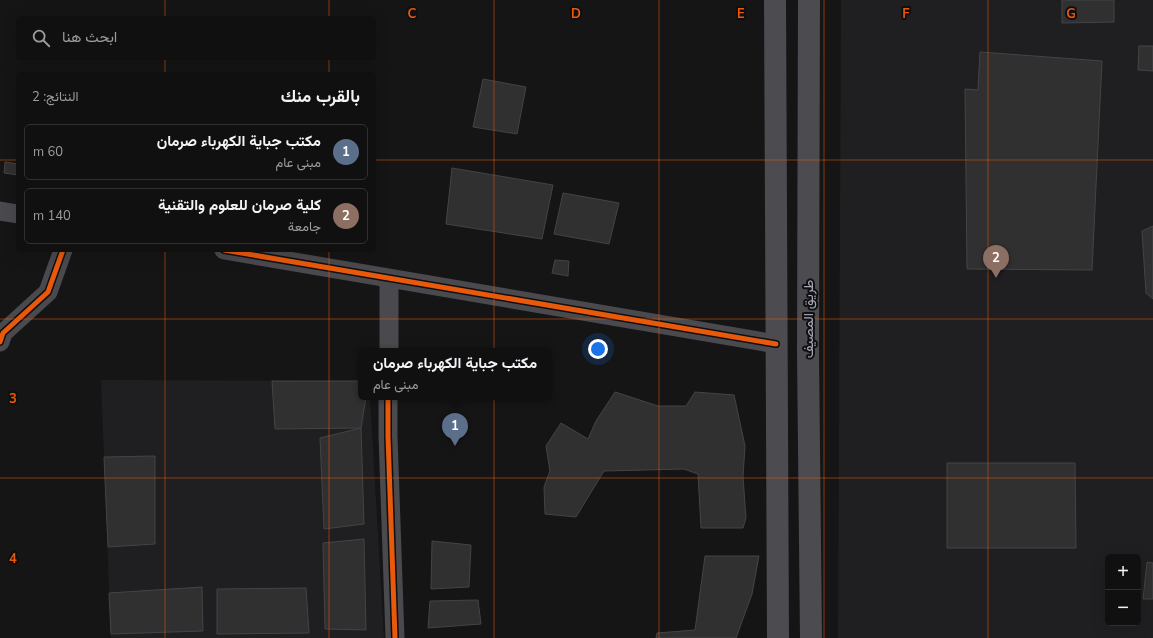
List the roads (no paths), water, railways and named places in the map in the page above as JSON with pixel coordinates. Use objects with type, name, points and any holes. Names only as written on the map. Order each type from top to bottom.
[{"type":"main road","points":[[775,0],[778,638]]},
{"type":"main road","name":"طريق المصيف","points":[[810,0],[808,352],[811,638]]},
{"type":"street","points":[[0,211],[16,214]]},
{"type":"street","points":[[0,342],[3,333],[48,292],[62,252]]},
{"type":"street","points":[[235,252],[776,344]]},
{"type":"street","points":[[389,279],[389,348]]},
{"type":"street","points":[[388,400],[395,638]]},
{"type":"place","name":"كلية صرمان للعلوم والتقنية","points":[[996,278]]},
{"type":"place","name":"مكتب جباية الكهرباء صرمان","points":[[455,446]]}]
